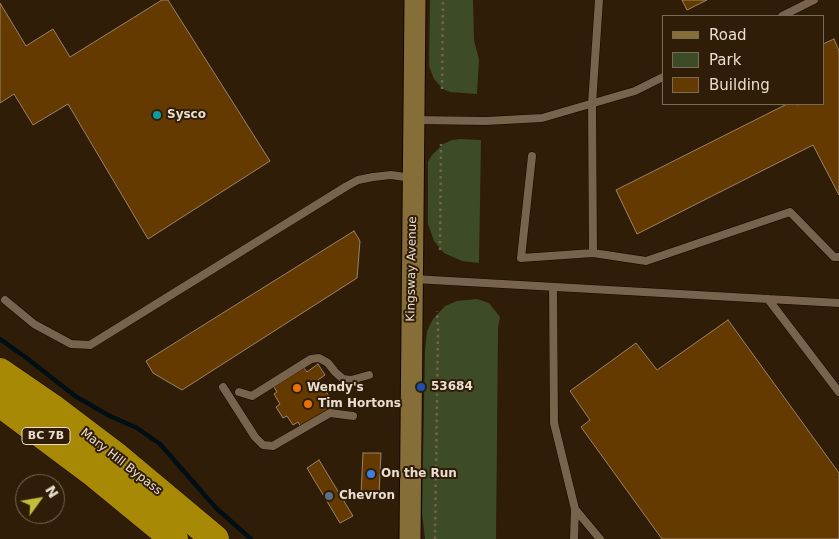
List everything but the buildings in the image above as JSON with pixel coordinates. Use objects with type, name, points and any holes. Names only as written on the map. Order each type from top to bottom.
[{"type":"highway","name":"Mary Hill Bypass","points":[[0,372],[117,458],[215,539]]},
{"type":"highway","name":"Mary Hill Bypass","points":[[0,403],[83,465],[174,539]]},
{"type":"main road","name":"Kingsway Avenue","points":[[410,539],[415,0]]},
{"type":"lane","points":[[593,254],[592,104],[599,0]]},
{"type":"lane","points":[[784,15],[814,0]]},
{"type":"lane","points":[[414,120],[486,121],[542,118],[635,91],[662,78]]},
{"type":"lane","points":[[532,156],[521,258],[593,254],[646,261],[790,212],[834,256],[839,257]]},
{"type":"lane","points":[[5,300],[34,324],[71,344],[90,345],[358,180],[391,175],[413,178]]},
{"type":"lane","points":[[412,279],[839,303]]},
{"type":"lane","points":[[553,287],[554,423],[575,509],[574,539]]},
{"type":"lane","points":[[768,299],[839,392]]},
{"type":"lane","points":[[239,392],[252,396],[311,359],[319,358],[328,363],[343,379],[351,380],[369,375]]},
{"type":"lane","points":[[223,387],[255,437],[263,444],[273,446],[330,412],[353,416]]},
{"type":"lane","points":[[575,509],[600,539]]},
{"type":"path","points":[[442,89],[443,0]]},
{"type":"path","points":[[440,250],[441,144]]},
{"type":"path","points":[[435,539],[437,311]]},
{"type":"green space","points":[[430,0],[473,0],[474,40],[479,60],[477,94],[450,92],[443,89],[434,79],[429,66]]},
{"type":"green space","points":[[460,139],[481,140],[479,263],[462,261],[444,253],[434,241],[428,224],[428,162],[443,144]]},
{"type":"green space","points":[[477,299],[489,303],[500,317],[498,328],[496,539],[425,539],[422,513],[427,331],[433,319],[445,306],[457,301]]},
{"type":"waterway","points":[[0,339],[75,396],[108,415],[137,428],[160,444],[216,508],[251,539]]},
{"type":"place","name":"Sysco","points":[[157,115]]},
{"type":"place","name":"53684","points":[[421,387]]},
{"type":"place","name":"Wendy's","points":[[297,388]]},
{"type":"place","name":"Tim Hortons","points":[[308,404]]},
{"type":"place","name":"On the Run","points":[[371,474]]},
{"type":"place","name":"Chevron","points":[[329,496]]}]
